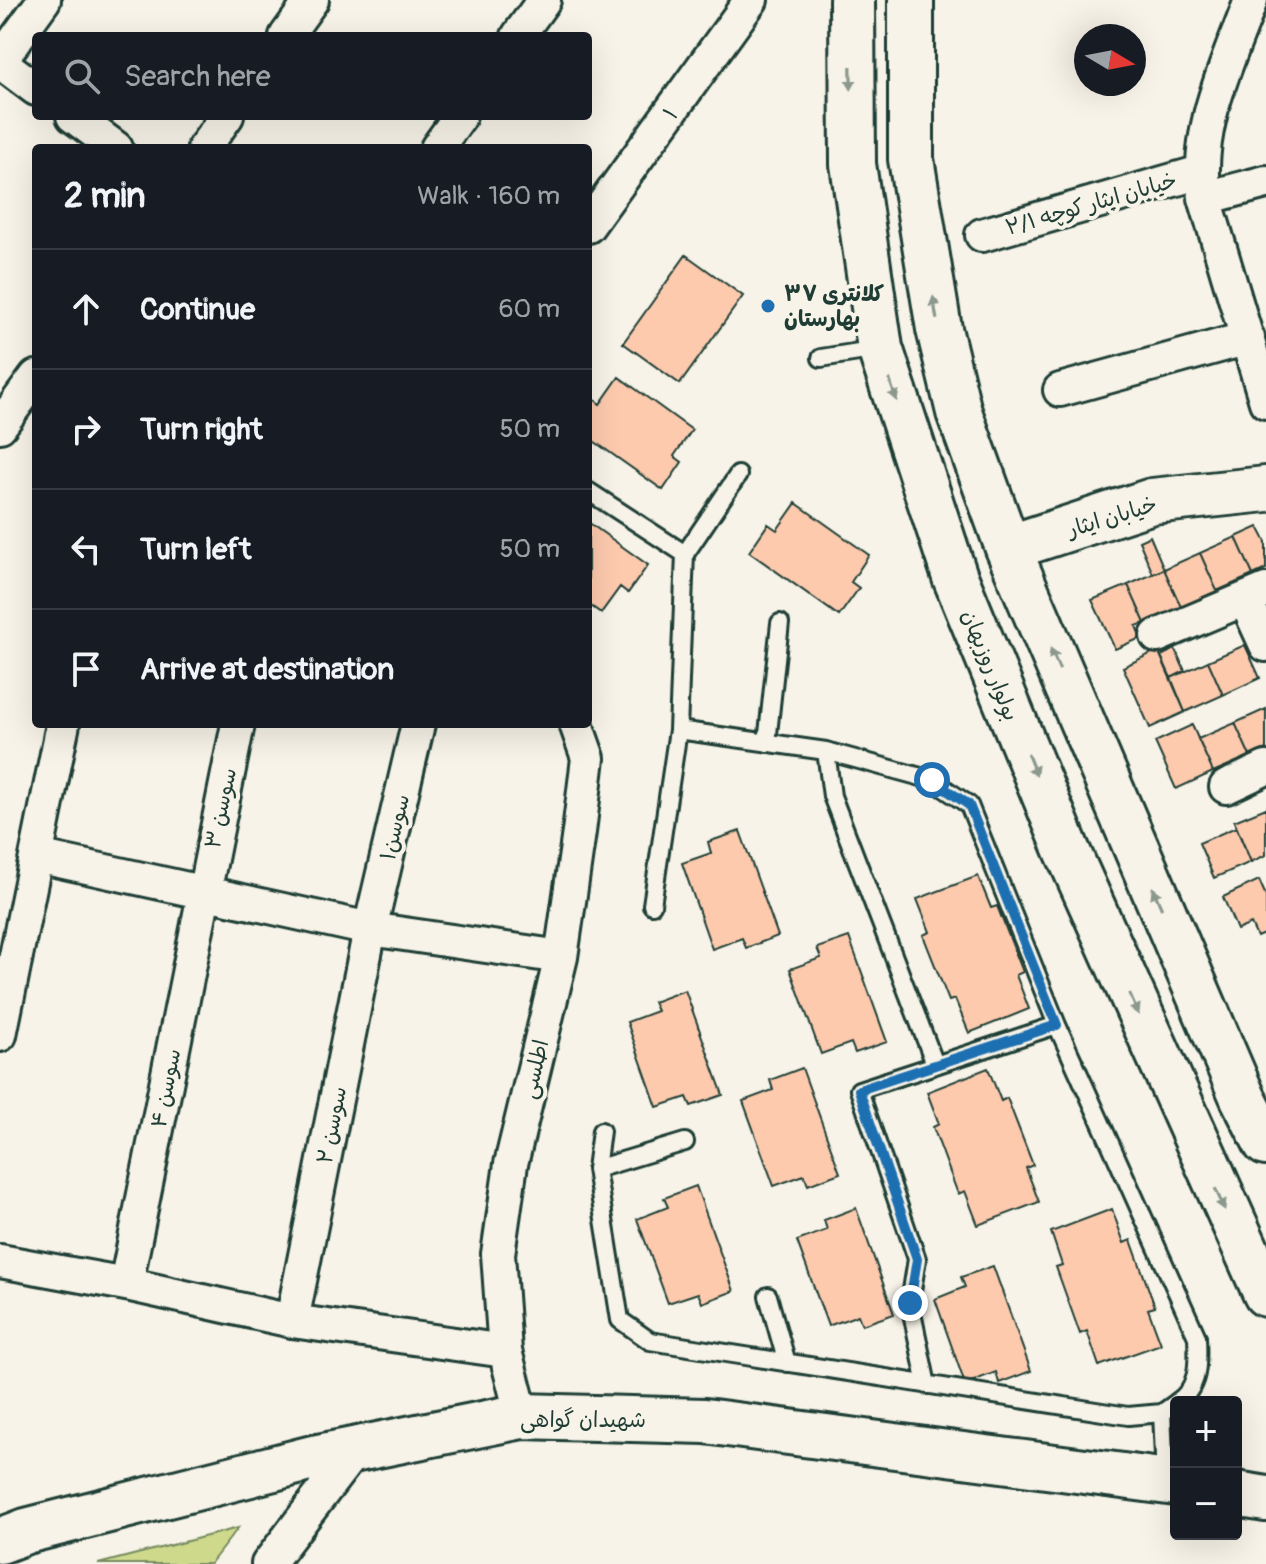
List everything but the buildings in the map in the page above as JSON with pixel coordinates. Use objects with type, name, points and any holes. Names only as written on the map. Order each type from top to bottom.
[{"type":"main road","name":"بولوار روزبهان","points":[[852,0],[853,164],[880,348],[955,577],[1067,850],[1188,1128],[1266,1294]]},
{"type":"main road","points":[[911,0],[911,159],[939,329],[959,412],[1008,548],[1243,1098],[1266,1143]]},
{"type":"main road","name":"خیابان ایثار","points":[[1008,548],[1152,501],[1266,489]]},
{"type":"main road","points":[[1188,1128],[1243,1098]]},
{"type":"main road","name":"شهیدان گواهی","points":[[0,1541],[26,1531],[355,1450],[522,1416],[705,1421],[1170,1482]]},
{"type":"main road","points":[[1242,1495],[1266,1499]]},
{"type":"street","points":[[32,86],[0,62],[44,0]]},
{"type":"street","points":[[289,32],[312,0]]},
{"type":"street","points":[[521,32],[544,0]]},
{"type":"street","name":"۱","points":[[592,220],[751,0]]},
{"type":"street","points":[[1251,0],[1211,109],[1203,185],[1257,355],[1266,402]]},
{"type":"street","points":[[78,120],[111,144]]},
{"type":"street","points":[[207,144],[224,120]]},
{"type":"street","points":[[440,144],[457,120]]},
{"type":"street","name":"خیابان ایثار کوچه ۲/۱","points":[[982,235],[1203,185],[1266,182]]},
{"type":"street","points":[[1060,390],[1257,355]]},
{"type":"street","points":[[0,426],[32,382]]},
{"type":"street","points":[[1157,636],[1256,595],[1266,645]]},
{"type":"street","points":[[0,1035],[62,728]]},
{"type":"street","name":"سوسن ۳","points":[[203,893],[237,728]]},
{"type":"street","name":"سوسن۱","points":[[370,929],[417,728]]},
{"type":"street","name":"اطلسی","points":[[522,1416],[505,1351],[498,1254],[511,1164],[561,957],[588,758],[577,728]]},
{"type":"street","points":[[1226,787],[1266,768]]},
{"type":"street","points":[[37,856],[370,929],[561,957]]},
{"type":"street","name":"سوسن ۴","points":[[126,1284],[203,893]]},
{"type":"street","name":"سوسن ۲","points":[[292,1321],[370,929]]},
{"type":"street","points":[[0,1261],[126,1284],[292,1321],[505,1351]]},
{"type":"street","points":[[268,1564],[355,1450]]},
{"type":"lane","points":[[821,358],[880,348]]},
{"type":"lane","points":[[652,905],[678,730],[685,554],[738,475]]},
{"type":"lane","points":[[592,494],[685,554]]},
{"type":"lane","points":[[767,743],[780,623]]},
{"type":"lane","points":[[678,730],[826,751],[932,780],[969,805],[1057,1025],[1197,1337],[1198,1368],[1186,1396]]},
{"type":"lane","points":[[826,751],[832,796],[935,1064]]},
{"type":"lane","points":[[927,1385],[910,1303],[917,1259],[859,1090],[1057,1025]]},
{"type":"lane","points":[[601,1131],[596,1169],[620,1320],[650,1341],[1128,1416],[1170,1406]]},
{"type":"lane","points":[[596,1169],[685,1142]]},
{"type":"lane","points":[[768,1296],[787,1363]]},
{"type":"green space","points":[[238,1528],[210,1564],[98,1564]]},
{"type":"place","name":"کلانتری ۳۷ بهارستان","points":[[768,306]]},
{"type":"route","points":[[910,1303],[917,1259],[859,1090],[1057,1025],[969,805],[932,780]]}]
